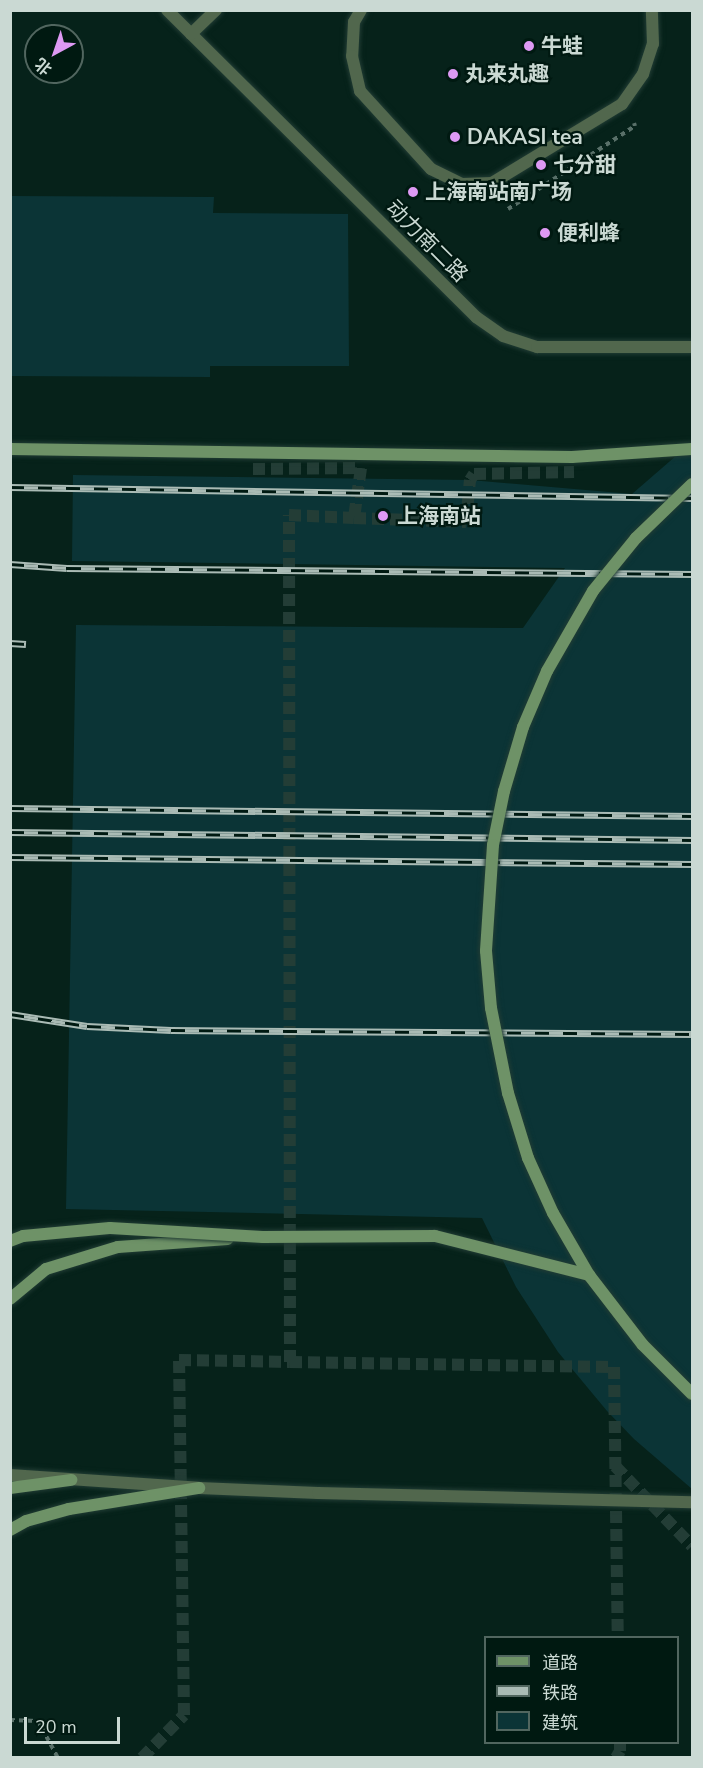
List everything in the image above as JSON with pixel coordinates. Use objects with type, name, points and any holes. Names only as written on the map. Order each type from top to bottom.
[{"type":"main road","points":[[10,449],[572,457],[693,449]]},
{"type":"main road","points":[[693,484],[636,538],[593,591],[547,671],[523,727],[504,791],[493,845],[486,951],[491,1008],[508,1093],[528,1158],[549,1204],[589,1275],[643,1344],[693,1394]]},
{"type":"main road","points":[[10,1241],[24,1236],[110,1227],[262,1236],[435,1236],[589,1275]]},
{"type":"main road","points":[[10,1299],[46,1269],[118,1247],[262,1236]]},
{"type":"main road","points":[[10,1488],[71,1480]]},
{"type":"main road","points":[[10,1530],[26,1521],[69,1509],[199,1488]]},
{"type":"lane","name":"动力南二路","points":[[167,10],[476,317],[503,336],[537,347],[693,346]]},
{"type":"lane","points":[[190,34],[216,10]]},
{"type":"lane","points":[[361,10],[354,22],[352,56],[360,92],[431,169],[462,184],[492,183],[622,104],[643,74],[653,44],[652,10]]},
{"type":"lane","points":[[10,1475],[199,1488],[693,1502]]},
{"type":"path","points":[[508,209],[635,126],[622,104]]},
{"type":"path","points":[[10,1720],[38,1721],[57,1758]]},
{"type":"building","points":[[10,196],[214,197],[213,213],[348,214],[349,366],[210,366],[210,377],[10,376]]},
{"type":"building","points":[[692,442],[692,1489],[634,1439],[607,1411],[558,1352],[516,1287],[482,1218],[66,1209],[76,625],[523,628],[565,568],[72,561],[73,475],[470,480],[632,494]]},
{"type":"tunnel","points":[[253,469],[361,468],[354,518],[466,522],[470,480],[474,474],[574,472]]},
{"type":"tunnel","points":[[142,1758],[184,1715],[179,1360],[290,1362],[289,515],[354,518]]},
{"type":"tunnel","points":[[290,1362],[614,1367],[618,1636]]},
{"type":"tunnel","points":[[615,1466],[692,1546]]},
{"type":"tunnel","points":[[616,1758],[620,1751],[620,1744]]},
{"type":"railway","points":[[10,487],[692,498]]},
{"type":"railway","points":[[10,564],[67,568],[692,574]]},
{"type":"railway","points":[[10,643],[26,644]]},
{"type":"railway","points":[[10,808],[692,816]]},
{"type":"railway","points":[[10,832],[692,840]]},
{"type":"railway","points":[[10,857],[692,864]]},
{"type":"railway","points":[[10,1014],[87,1026],[171,1030],[692,1034]]},
{"type":"place","name":"牛蛙","points":[[529,46]]},
{"type":"place","name":"丸来丸趣","points":[[453,74]]},
{"type":"place","name":"DAKASI tea","points":[[455,137]]},
{"type":"place","name":"七分甜","points":[[541,165]]},
{"type":"place","name":"上海南站南广场","points":[[413,192]]},
{"type":"place","name":"便利蜂","points":[[545,233]]},
{"type":"place","name":"上海南站","points":[[383,516]]}]
